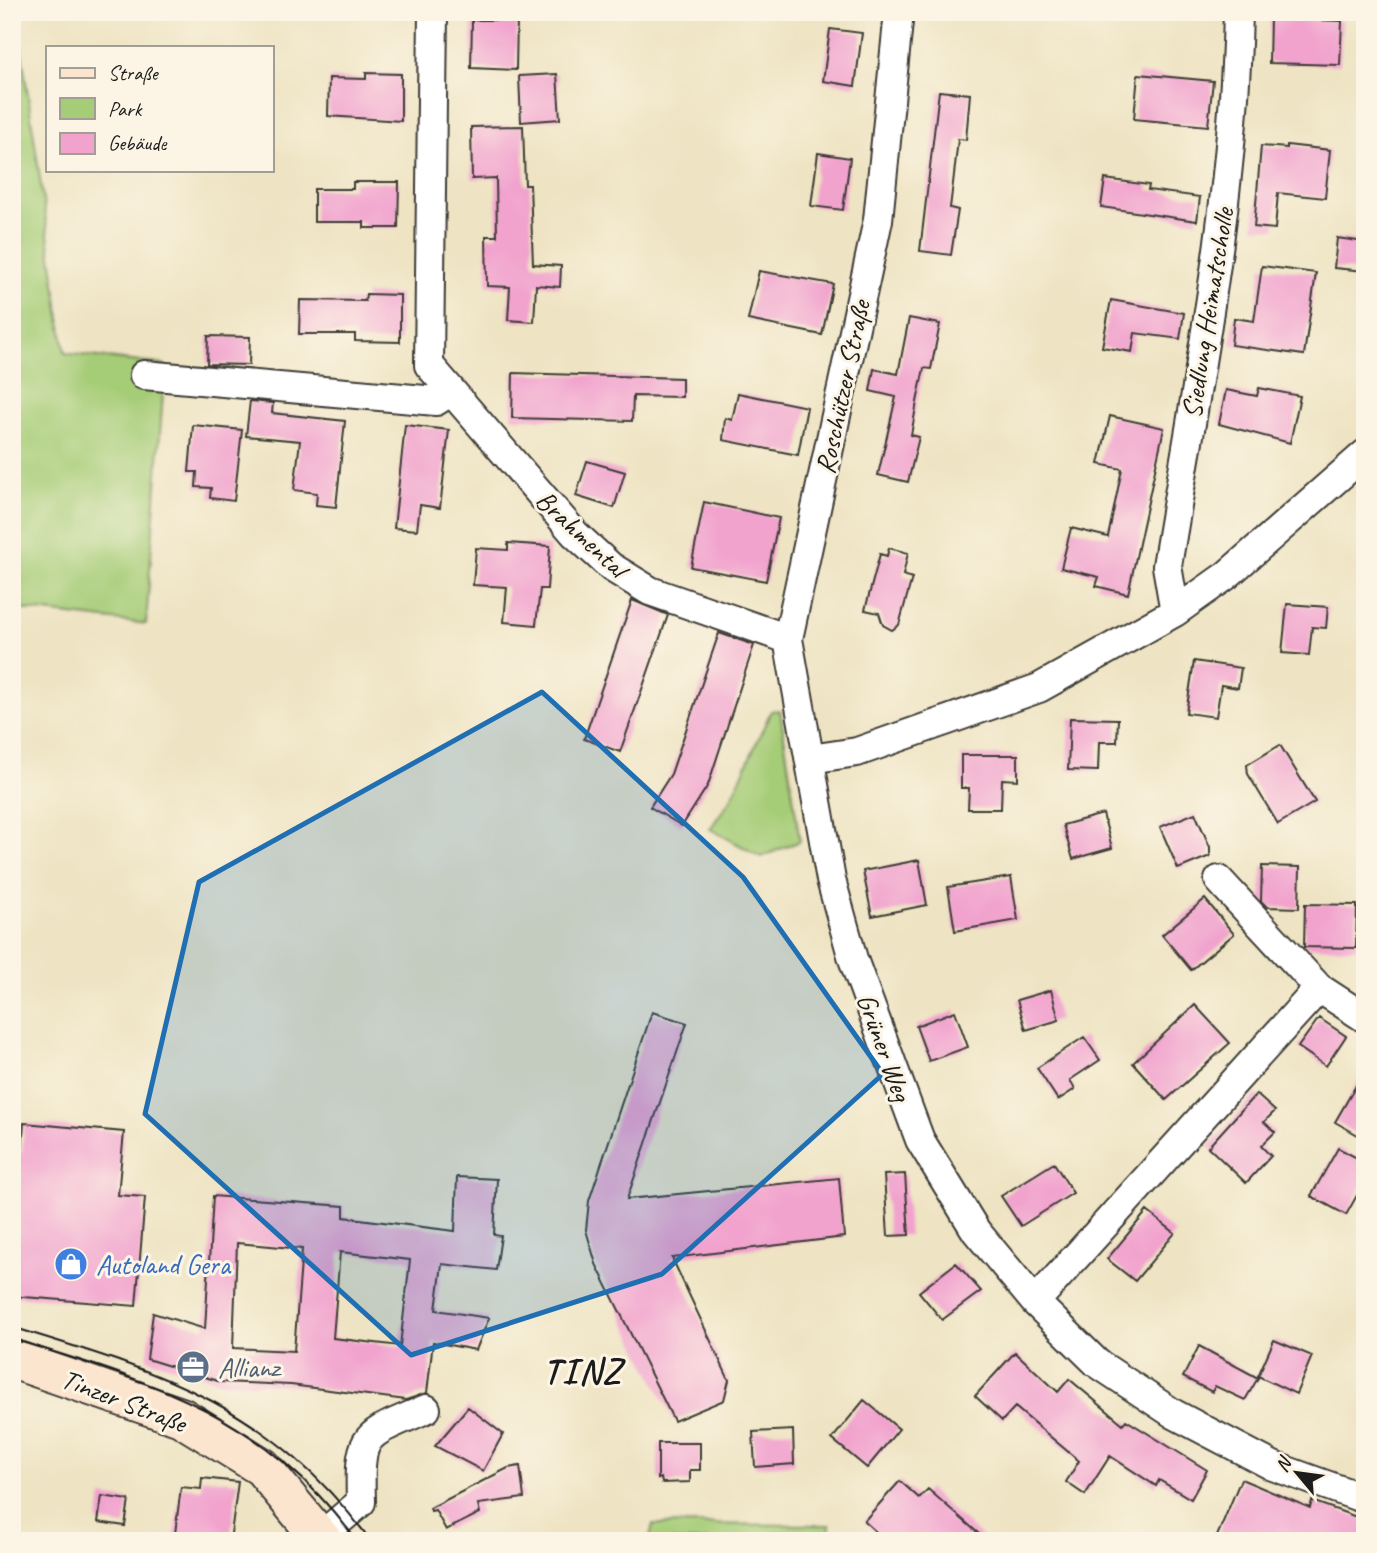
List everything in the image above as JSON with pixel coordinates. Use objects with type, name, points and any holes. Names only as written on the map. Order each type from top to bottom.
[{"type":"street","name":"Brahmental","points":[[433,12],[429,365],[575,534],[611,568],[650,591],[788,639]]},
{"type":"street","name":"Roschützer Straße","points":[[810,759],[794,686],[788,639],[878,220],[899,12]]},
{"type":"street","name":"Siedlung Heimatscholle","points":[[1175,612],[1167,566],[1220,244],[1237,64],[1238,12]]},
{"type":"street","points":[[145,375],[436,401],[450,392]]},
{"type":"street","points":[[810,759],[857,752],[1039,688],[1175,612],[1227,575],[1365,454]]},
{"type":"street","name":"Grüner Weg","points":[[810,759],[838,906],[853,959],[920,1140],[976,1231],[1035,1301],[1097,1363],[1174,1414],[1273,1465],[1365,1499]]},
{"type":"street","points":[[1219,880],[1319,988],[1365,1018]]},
{"type":"street","points":[[1035,1301],[1319,988]]},
{"type":"street","name":"Tinzer Straße","points":[[12,1359],[181,1417],[262,1467],[322,1539],[361,1502],[360,1456],[367,1440],[378,1430],[426,1409]]},
{"type":"highlighted area","points":[[542,692],[743,877],[883,1074],[662,1274],[411,1355],[145,1114],[199,882]]},
{"type":"green space","points":[[12,12],[16,12],[65,353],[165,365],[146,624],[12,608]]},
{"type":"green space","points":[[780,710],[800,841],[761,857],[710,829],[732,797],[771,711]]},
{"type":"green space","points":[[653,1524],[830,1525],[829,1541],[649,1541]]},
{"type":"building","points":[[1270,18],[1342,21],[1340,65],[1269,63]]},
{"type":"building","points":[[472,20],[517,20],[516,70],[471,68]]},
{"type":"building","points":[[830,29],[862,33],[855,86],[823,81]]},
{"type":"building","points":[[366,73],[401,74],[401,121],[328,116],[329,78],[366,79]]},
{"type":"building","points":[[557,74],[560,119],[521,122],[519,76]]},
{"type":"building","points":[[1138,74],[1213,81],[1208,126],[1134,119]]},
{"type":"building","points":[[939,91],[970,94],[966,140],[958,139],[950,208],[958,210],[951,255],[920,251]]},
{"type":"building","points":[[523,126],[525,185],[530,185],[533,264],[561,266],[560,287],[536,285],[534,322],[508,320],[510,287],[487,286],[486,236],[497,236],[496,178],[472,179],[471,127]]},
{"type":"building","points":[[1287,145],[1330,150],[1325,198],[1278,193],[1275,229],[1254,227],[1261,146],[1287,148]]},
{"type":"building","points":[[818,153],[850,158],[843,210],[811,206]]},
{"type":"building","points":[[1105,179],[1149,185],[1148,190],[1200,197],[1197,221],[1101,207]]},
{"type":"building","points":[[353,182],[399,182],[398,228],[364,228],[364,222],[314,222],[314,189],[353,189]]},
{"type":"building","points":[[1337,238],[1365,242],[1365,271],[1334,268]]},
{"type":"building","points":[[1262,266],[1316,273],[1304,355],[1231,345],[1234,318],[1254,321]]},
{"type":"building","points":[[759,271],[833,284],[822,335],[748,320]]},
{"type":"building","points":[[366,294],[400,295],[400,342],[355,341],[355,334],[299,334],[300,300],[365,301]]},
{"type":"building","points":[[1111,300],[1184,313],[1180,339],[1135,333],[1132,352],[1102,347]]},
{"type":"building","points":[[909,318],[940,324],[931,369],[924,368],[917,402],[911,435],[919,437],[908,482],[878,475],[896,397],[870,391],[874,369],[898,374]]},
{"type":"building","points":[[208,336],[250,337],[249,365],[207,364]]},
{"type":"building","points":[[513,373],[682,378],[682,397],[633,396],[632,421],[512,418]]},
{"type":"building","points":[[1259,388],[1300,396],[1290,443],[1219,424],[1226,390],[1257,396]]},
{"type":"building","points":[[738,393],[807,407],[798,455],[723,440],[725,418],[732,420]]},
{"type":"building","points":[[250,401],[273,403],[272,413],[345,421],[336,507],[316,505],[317,493],[294,490],[300,441],[246,436]]},
{"type":"building","points":[[1110,416],[1164,428],[1128,594],[1096,586],[1099,577],[1061,568],[1071,528],[1108,537],[1122,469],[1099,464]]},
{"type":"building","points":[[193,425],[242,430],[234,501],[210,498],[211,488],[196,487],[197,472],[189,472]]},
{"type":"building","points":[[405,425],[449,430],[440,508],[420,505],[417,530],[394,528]]},
{"type":"building","points":[[587,461],[625,472],[614,508],[576,496]]},
{"type":"building","points":[[704,502],[779,518],[766,581],[691,567]]},
{"type":"building","points":[[508,543],[550,546],[547,589],[540,589],[536,625],[504,622],[507,587],[473,585],[476,548],[508,550]]},
{"type":"building","points":[[889,548],[908,553],[903,575],[912,578],[899,625],[892,630],[883,625],[879,613],[865,610],[880,554],[887,556]]},
{"type":"building","points":[[632,600],[668,615],[620,752],[584,739]]},
{"type":"building","points":[[1287,604],[1328,607],[1326,628],[1312,627],[1309,655],[1282,653]]},
{"type":"building","points":[[719,633],[754,645],[708,785],[682,826],[650,807],[671,774]]},
{"type":"building","points":[[1194,661],[1241,668],[1238,688],[1221,685],[1216,717],[1186,713]]},
{"type":"building","points":[[1070,718],[1118,719],[1117,742],[1099,742],[1098,771],[1068,770]]},
{"type":"building","points":[[1280,745],[1315,802],[1278,824],[1248,774],[1247,765]]},
{"type":"building","points":[[961,755],[1018,755],[1018,780],[1002,779],[1001,809],[968,809],[969,788],[961,788]]},
{"type":"building","points":[[1195,813],[1210,847],[1210,856],[1178,869],[1160,827]]},
{"type":"building","points":[[1103,814],[1112,848],[1073,859],[1063,825]]},
{"type":"building","points":[[919,860],[927,905],[872,916],[863,871]]},
{"type":"building","points":[[1262,866],[1300,867],[1299,908],[1267,907],[1261,901]]},
{"type":"building","points":[[1011,877],[1018,920],[955,931],[948,887]]},
{"type":"building","points":[[1205,899],[1234,934],[1191,970],[1162,935]]},
{"type":"building","points":[[1305,904],[1357,905],[1356,948],[1304,947]]},
{"type":"building","points":[[1051,990],[1059,1020],[1026,1030],[1017,1000]]},
{"type":"building","points":[[1195,1005],[1230,1043],[1166,1100],[1133,1063]]},
{"type":"building","points":[[955,1011],[968,1047],[929,1061],[916,1026]]},
{"type":"building","points":[[652,1012],[687,1023],[627,1199],[839,1178],[844,1237],[672,1258],[729,1380],[724,1400],[674,1421],[596,1264],[586,1230],[589,1201]]},
{"type":"building","points":[[1319,1018],[1346,1036],[1326,1066],[1298,1047]]},
{"type":"building","points":[[1084,1037],[1100,1060],[1070,1080],[1075,1089],[1058,1100],[1037,1068]]},
{"type":"building","points":[[1365,1070],[1365,1139],[1335,1122]]},
{"type":"building","points":[[1256,1094],[1275,1111],[1264,1122],[1275,1132],[1261,1146],[1271,1156],[1246,1183],[1208,1147]]},
{"type":"building","points":[[24,1123],[124,1132],[118,1195],[145,1197],[136,1306],[12,1296],[12,1151],[22,1152]]},
{"type":"building","points":[[1338,1148],[1365,1162],[1365,1181],[1346,1215],[1311,1196]]},
{"type":"building","points":[[1054,1163],[1073,1193],[1021,1226],[1001,1196]]},
{"type":"building","points":[[905,1174],[909,1235],[888,1236],[884,1175]]},
{"type":"building","points":[[457,1177],[497,1179],[494,1235],[501,1236],[496,1270],[442,1264],[436,1310],[489,1318],[476,1350],[433,1342],[427,1393],[406,1400],[291,1385],[221,1382],[147,1359],[153,1313],[205,1329],[213,1196],[344,1206],[344,1217],[455,1231]],"holes":[[[237,1243],[302,1249],[294,1351],[233,1348]],[[340,1252],[410,1260],[400,1346],[333,1338]]]},
{"type":"building","points":[[1147,1211],[1175,1233],[1135,1281],[1107,1259]]},
{"type":"building","points":[[956,1263],[981,1291],[942,1320],[919,1292]]},
{"type":"building","points":[[1274,1340],[1312,1356],[1296,1394],[1258,1376]]},
{"type":"building","points":[[1199,1346],[1258,1378],[1245,1400],[1215,1386],[1212,1392],[1183,1377]]},
{"type":"building","points":[[1015,1352],[1058,1392],[1069,1379],[1123,1424],[1126,1420],[1207,1470],[1191,1499],[1159,1480],[1156,1486],[1110,1456],[1085,1495],[1066,1482],[1079,1461],[1015,1407],[1002,1421],[975,1396]]},
{"type":"building","points":[[864,1400],[899,1429],[867,1468],[832,1439]]},
{"type":"building","points":[[468,1407],[503,1434],[483,1471],[435,1446]]},
{"type":"building","points":[[793,1430],[794,1464],[755,1467],[753,1432]]},
{"type":"building","points":[[658,1443],[700,1443],[700,1470],[690,1470],[690,1482],[662,1483],[661,1478],[658,1479]]},
{"type":"building","points":[[520,1466],[524,1498],[478,1504],[480,1513],[446,1530],[435,1510],[431,1511],[430,1508],[508,1468]]},
{"type":"building","points":[[202,1478],[238,1482],[230,1541],[174,1541],[181,1487],[201,1489]]},
{"type":"building","points":[[1241,1479],[1310,1508],[1312,1501],[1365,1520],[1365,1541],[1215,1541]]},
{"type":"building","points":[[900,1481],[919,1498],[928,1489],[987,1541],[886,1541],[864,1521]]},
{"type":"building","points":[[102,1496],[129,1500],[125,1526],[98,1522]]},
{"type":"tram line","points":[[12,1327],[119,1361],[167,1380],[212,1401],[254,1426],[294,1457],[333,1495],[371,1541]]},
{"type":"tram line","points":[[12,1339],[160,1389],[203,1409],[244,1433],[284,1462],[321,1498],[357,1541]]},
{"type":"place","name":"Autoland Gera","points":[[71,1264]]},
{"type":"place","name":"Allianz","points":[[193,1367]]},
{"type":"district","name":"TINZ","points":[[583,1371]]}]
